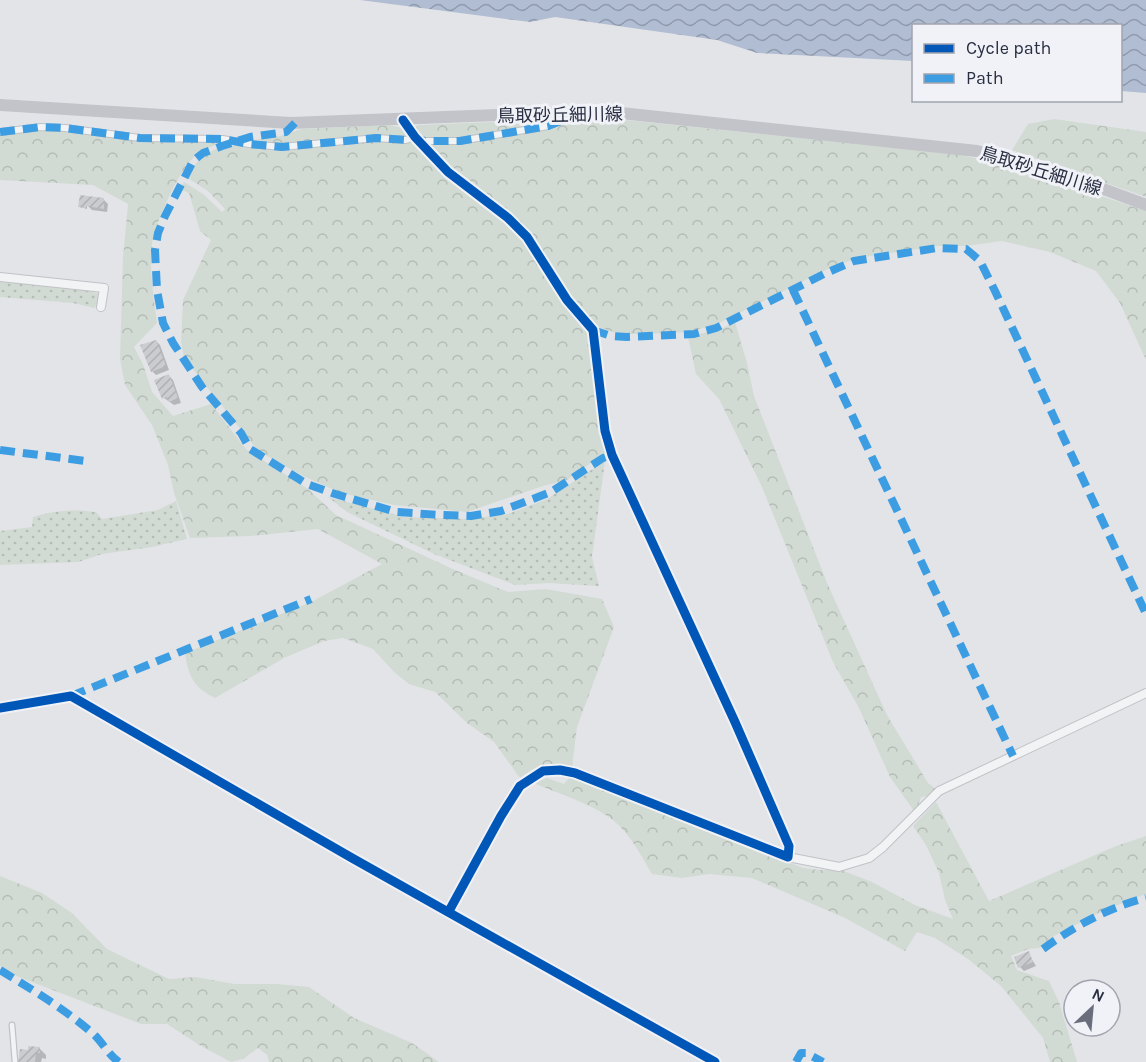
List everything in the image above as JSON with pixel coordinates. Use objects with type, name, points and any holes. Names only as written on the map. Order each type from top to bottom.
[{"type":"main road","name":"鳥取砂丘細川線","points":[[0,105],[291,123],[602,111],[977,151],[1038,168],[1146,205]]},
{"type":"street","points":[[0,132],[41,127],[65,128],[140,138],[223,139],[282,147],[376,138],[406,140],[415,137],[424,141],[460,141],[548,126],[568,118]]},
{"type":"street","points":[[403,120],[415,137],[448,172],[508,218],[526,237],[567,300],[593,330],[604,422],[612,455],[773,807],[789,846],[788,857]]},
{"type":"street","points":[[0,277],[104,288],[101,307]]},
{"type":"street","points":[[449,911],[520,786],[543,771],[560,770],[575,773],[788,857],[838,867],[869,858],[939,791],[1146,693]]},
{"type":"street","points":[[0,708],[71,696],[352,858],[715,1062]]},
{"type":"lane","points":[[12,1025],[15,1062]]},
{"type":"green space","points":[[564,119],[456,140],[422,139],[415,127],[418,125]]},
{"type":"green space","points":[[573,119],[616,119],[956,154],[1008,165],[1146,211],[1146,360],[1120,303],[1096,271],[1050,252],[1002,241],[966,246],[938,246],[858,258],[834,266],[715,325],[687,332],[620,334],[598,327],[589,321],[572,300],[533,240],[452,171],[425,143],[463,142],[519,135]]},
{"type":"green space","points":[[1054,119],[1146,132],[1146,197],[1012,150],[1028,124]]},
{"type":"green space","points":[[388,125],[399,127],[411,137],[289,145],[242,142],[280,136],[302,129]]},
{"type":"green space","points":[[39,130],[73,131],[152,142],[226,141],[200,152],[187,165],[157,225],[152,245],[151,264],[157,323],[134,347],[143,364],[152,392],[173,416],[211,404],[246,449],[308,489],[336,515],[455,570],[508,592],[546,589],[602,599],[614,627],[577,727],[572,767],[558,764],[544,765],[520,778],[494,742],[467,723],[435,692],[409,684],[394,672],[373,649],[343,638],[324,641],[284,658],[215,698],[197,685],[190,675],[185,653],[313,601],[382,564],[318,529],[251,536],[190,538],[174,493],[168,465],[152,425],[125,385],[120,359],[123,258],[128,204],[93,185],[0,180],[0,134]]},
{"type":"green space","points":[[375,139],[413,140],[518,232],[583,325],[591,342],[608,451],[567,480],[467,512],[394,505],[341,493],[303,476],[258,451],[184,358],[181,341],[183,300],[211,240],[200,231],[189,193],[180,189],[184,182],[203,194],[222,212],[225,209],[208,191],[186,177],[197,162],[209,153],[233,146],[291,148]]},
{"type":"green space","points":[[0,279],[100,294],[95,308],[73,303],[0,297]]},
{"type":"green space","points":[[735,322],[754,396],[827,583],[887,715],[928,783],[936,789],[929,796],[921,797],[914,811],[890,777],[859,708],[833,662],[762,487],[719,399],[696,374],[688,337],[723,328]]},
{"type":"green space","points":[[605,461],[592,557],[599,586],[549,583],[515,585],[434,554],[347,512],[328,497],[405,517],[468,519],[508,514],[547,499]]},
{"type":"green space","points":[[176,501],[187,539],[102,554],[78,562],[0,565],[0,531],[32,527],[33,517],[64,511],[80,511],[96,512],[102,519],[158,510]]},
{"type":"green space","points":[[574,777],[803,868],[841,870],[872,882],[915,905],[953,919],[945,900],[939,873],[926,845],[913,826],[936,802],[989,901],[1116,846],[1146,836],[1146,894],[1103,911],[1054,936],[1039,948],[1028,949],[1011,956],[1017,970],[1049,981],[1059,1002],[1062,1012],[1062,1038],[1070,1038],[1077,1062],[1050,1062],[1043,1038],[1001,986],[968,959],[935,938],[917,932],[905,951],[845,918],[752,878],[709,874],[682,878],[652,874],[631,839],[607,815],[533,783],[547,778],[564,784],[569,778]]},
{"type":"green space","points":[[0,876],[42,893],[72,913],[107,949],[169,979],[195,977],[235,984],[309,987],[354,1018],[412,1043],[439,1062],[269,1062],[267,1055],[258,1048],[243,1059],[231,1062],[167,1024],[141,1024],[14,975],[0,966]]},
{"type":"water","points":[[360,0],[1146,0],[1146,93],[1122,91],[1122,24],[912,24],[912,61],[757,53],[717,40],[555,17],[530,22]]},
{"type":"building","points":[[80,195],[104,198],[104,209],[78,207]]},
{"type":"building","points":[[156,340],[166,366],[151,372],[140,345]]},
{"type":"building","points":[[169,374],[178,398],[169,402],[167,397],[162,399],[154,380]]},
{"type":"building","points":[[1029,951],[1033,962],[1018,968],[1014,957]]},
{"type":"building","points":[[28,1046],[40,1047],[40,1053],[36,1053],[35,1062],[18,1062],[20,1049],[28,1050]]},
{"type":"marked path","points":[[0,132],[41,127],[65,128],[140,138],[223,139],[282,147],[376,138],[406,140],[415,137],[424,141],[460,141],[548,126],[568,118]]},
{"type":"marked path","points":[[295,123],[286,132],[250,137],[203,153],[193,161],[165,216],[158,233],[155,250],[157,290],[163,323],[173,343],[202,387],[241,433],[250,449],[307,484],[335,494],[396,512],[471,516],[501,511],[551,492],[603,458],[612,455]]},
{"type":"marked path","points":[[593,330],[611,336],[627,337],[694,334],[716,328],[854,261],[937,248],[966,249],[980,261],[995,291],[1146,614]]},
{"type":"marked path","points":[[793,290],[1013,756]]},
{"type":"marked path","points":[[0,450],[86,461]]},
{"type":"marked path","points":[[71,696],[311,599]]},
{"type":"marked path","points":[[1043,949],[1092,919],[1146,898]]},
{"type":"marked path","points":[[0,970],[80,1023],[119,1062]]},
{"type":"marked path","points":[[796,1062],[801,1053],[806,1053],[823,1062]]},
{"type":"cycle path","points":[[403,120],[415,137],[448,172],[508,218],[527,237],[567,300],[593,330],[605,431],[612,455],[735,722],[789,846],[788,857],[575,773],[560,770],[543,771],[520,786],[449,911]]},
{"type":"cycle path","points":[[0,708],[71,696],[352,858],[715,1062]]}]
